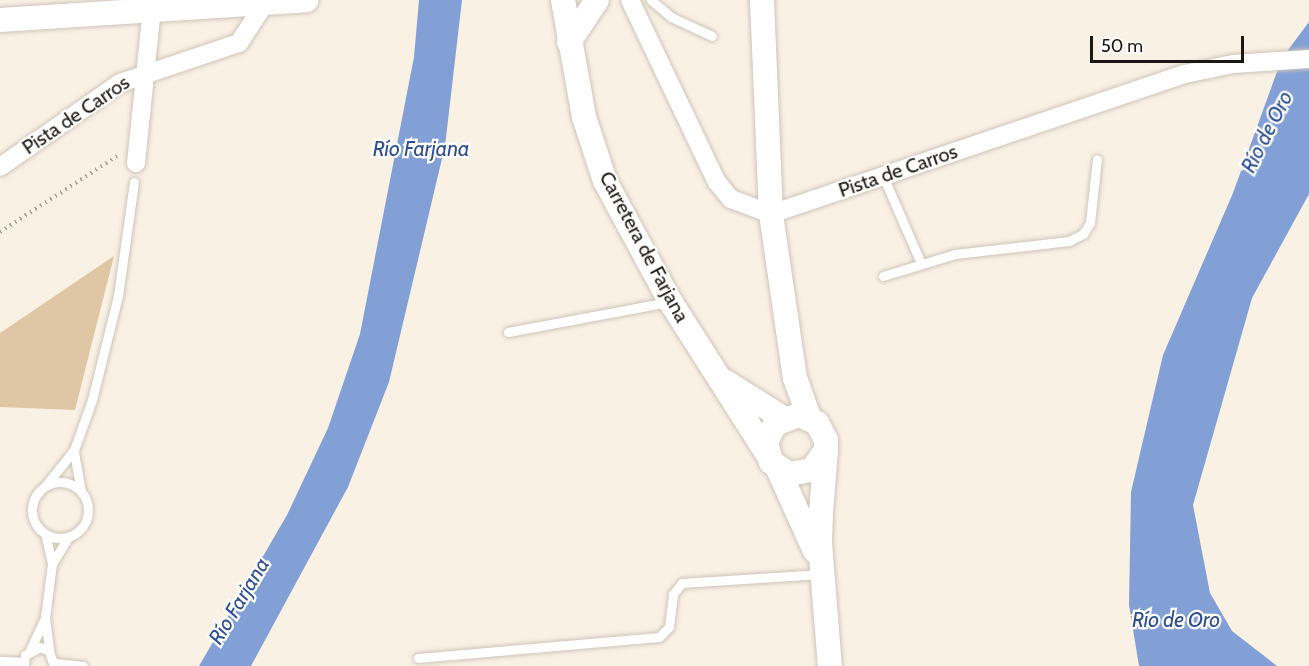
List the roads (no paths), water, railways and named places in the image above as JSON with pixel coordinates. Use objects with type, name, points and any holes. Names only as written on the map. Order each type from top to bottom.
[{"type":"main road","points":[[0,20],[306,0]]},
{"type":"main road","name":"Carretera de Farjana","points":[[563,0],[584,117],[605,180],[670,301],[772,461],[804,520],[821,574]]},
{"type":"main road","points":[[569,42],[597,0]]},
{"type":"main road","points":[[761,6],[771,214],[792,358],[794,417]]},
{"type":"main road","name":"Carretera de Farjana","points":[[717,376],[794,417]]},
{"type":"main road","points":[[794,417],[823,431],[826,450],[821,461],[801,474],[772,461],[769,432],[794,417]]},
{"type":"main road","name":"Carretera de Farjana","points":[[826,450],[821,574],[830,666]]},
{"type":"street","points":[[630,0],[717,182],[731,199],[771,214]]},
{"type":"street","name":"Pista de Carros","points":[[0,167],[112,87],[148,70],[239,43],[268,2]]},
{"type":"street","points":[[136,157],[148,70],[152,9]]},
{"type":"street","name":"Pista de Carros","points":[[771,214],[1185,74],[1282,58],[1309,59]]},
{"type":"lane","points":[[651,0],[671,17],[712,36]]},
{"type":"lane","points":[[883,276],[920,261],[1069,241],[1083,234],[1090,223],[1097,159]]},
{"type":"lane","points":[[883,176],[920,261]]},
{"type":"lane","points":[[83,666],[54,665],[45,617],[52,564],[45,533],[33,515],[33,503],[74,450],[118,296],[134,182]]},
{"type":"lane","points":[[508,332],[670,301]]},
{"type":"lane","points":[[52,564],[68,537],[88,518],[74,450]]},
{"type":"lane","points":[[46,485],[58,482],[81,490]]},
{"type":"lane","points":[[45,533],[68,537]]},
{"type":"lane","points":[[418,658],[659,637],[669,627],[673,594],[682,584],[821,574]]},
{"type":"lane","points":[[0,661],[24,664],[45,617]]},
{"type":"lane","points":[[30,650],[50,651]]},
{"type":"water","name":"Río Farjana","points":[[419,0],[462,0],[445,146],[389,382],[348,487],[251,666],[199,666],[287,515],[328,428],[360,334],[414,57]]},
{"type":"water","name":"Río de Oro","points":[[1309,22],[1309,194],[1252,298],[1193,505],[1210,593],[1232,631],[1277,666],[1139,666],[1129,605],[1131,492],[1163,355],[1233,193],[1282,58]]}]
